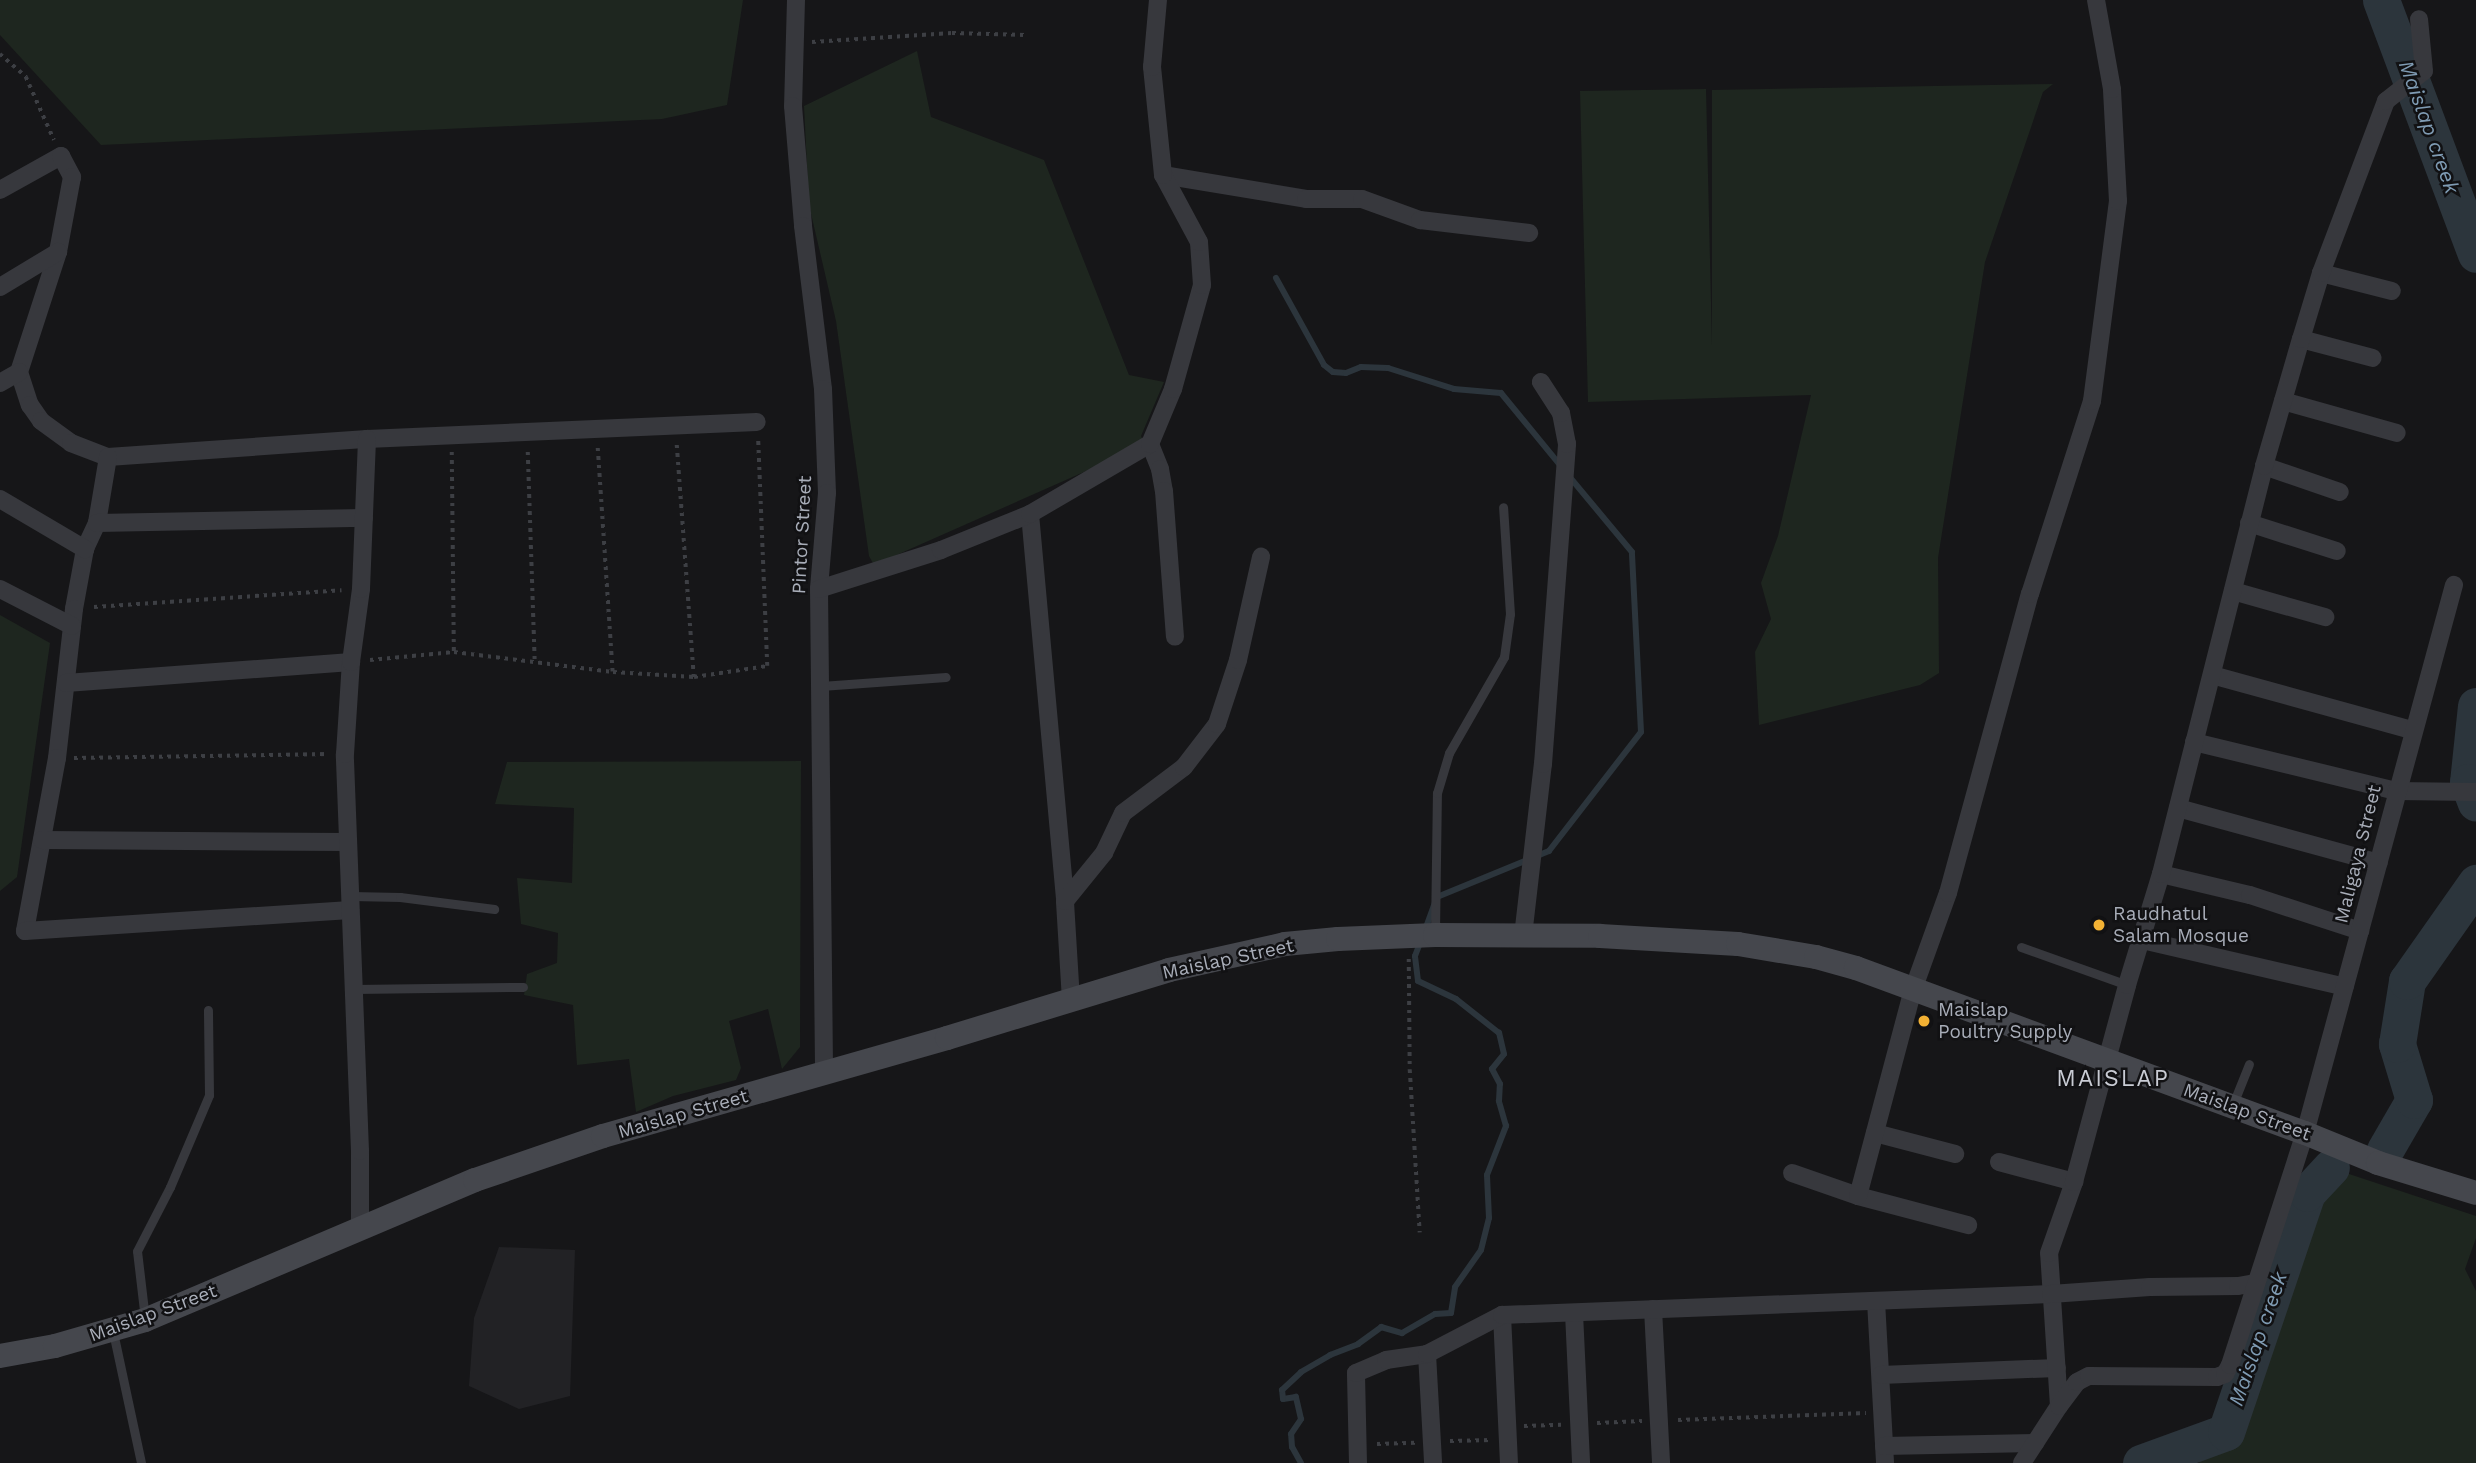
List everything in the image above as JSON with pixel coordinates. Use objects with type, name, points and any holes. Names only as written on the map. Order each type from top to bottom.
[{"type":"main road","name":"Maislap Street","points":[[0,1356],[113,1332],[360,1226],[535,1158],[1169,970],[1285,944],[1435,935],[1678,939],[1777,949],[1856,968],[2417,1176],[2476,1192]]},
{"type":"street","name":"Pintor Street","points":[[796,0],[793,106],[803,226],[823,389],[827,493],[819,589],[824,1073]]},
{"type":"street","points":[[819,589],[941,550],[1030,514],[1150,444],[1173,389],[1202,285],[1199,242],[1163,175],[1152,67],[1158,0]]},
{"type":"street","points":[[1858,1196],[1913,990],[1948,893],[2030,594],[2092,401],[2118,201],[2112,89],[2096,0]]},
{"type":"street","points":[[2022,1463],[2059,1406],[2049,1253],[2074,1182],[2127,985],[2161,874],[2264,466],[2321,273],[2386,101],[2416,81],[2424,71],[2419,19]]},
{"type":"street","points":[[0,190],[61,156],[72,177],[58,252],[19,372],[30,405],[41,421],[71,443],[108,457],[368,439],[757,422]]},
{"type":"street","points":[[1163,175],[1306,199],[1362,199],[1420,220],[1529,233]]},
{"type":"street","points":[[0,287],[58,252]]},
{"type":"street","points":[[2321,273],[2392,291]]},
{"type":"street","points":[[2301,339],[2373,358]]},
{"type":"street","points":[[0,383],[19,372]]},
{"type":"street","points":[[1522,936],[1543,764],[1567,444],[1561,413],[1541,382]]},
{"type":"street","points":[[2283,401],[2397,433]]},
{"type":"street","points":[[360,1226],[345,754],[351,662],[361,589],[368,439]]},
{"type":"street","points":[[1150,444],[1160,469],[1164,491],[1175,637]]},
{"type":"street","points":[[108,457],[97,523],[85,549],[57,758],[25,931],[351,903]]},
{"type":"street","points":[[2264,466],[2340,492]]},
{"type":"street","points":[[0,499],[85,549]]},
{"type":"street","points":[[1030,514],[1065,901],[1071,1000]]},
{"type":"street","points":[[97,523],[364,519]]},
{"type":"street","points":[[2249,523],[2337,551]]},
{"type":"street","points":[[1065,901],[1104,853],[1124,813],[1184,767],[1217,723],[1238,660],[1261,557]]},
{"type":"street","name":"Maligaya Street","points":[[2059,1406],[2077,1382],[2089,1376],[2217,1377],[2225,1374],[2305,1133],[2379,863],[2412,730],[2454,585]]},
{"type":"street","points":[[0,589],[74,618]]},
{"type":"street","points":[[2233,591],[2325,617]]},
{"type":"street","points":[[66,683],[351,662]]},
{"type":"street","points":[[2212,675],[2412,730]]},
{"type":"street","points":[[2194,742],[2396,791],[2469,793]]},
{"type":"street","points":[[2178,808],[2379,863]]},
{"type":"street","points":[[42,840],[346,842]]},
{"type":"street","points":[[2161,874],[2250,895],[2360,931]]},
{"type":"street","points":[[2142,940],[2345,987]]},
{"type":"street","points":[[1875,1133],[1955,1154]]},
{"type":"street","points":[[1999,1162],[2074,1182]]},
{"type":"street","points":[[1792,1173],[1858,1196],[1968,1225]]},
{"type":"street","points":[[1358,1463],[1356,1373],[1386,1360],[1427,1354],[1502,1315],[2051,1294],[2255,1283]]},
{"type":"street","points":[[1876,1301],[1884,1454],[2035,1443]]},
{"type":"street","points":[[1653,1309],[1661,1463]]},
{"type":"street","points":[[1574,1313],[1581,1463]]},
{"type":"street","points":[[1502,1315],[1509,1463]]},
{"type":"street","points":[[1427,1354],[1433,1463]]},
{"type":"street","points":[[1881,1375],[2057,1368]]},
{"type":"lane","points":[[1435,935],[1437,793],[1449,753],[1504,657],[1510,614],[1503,506]]},
{"type":"lane","points":[[821,686],[946,677]]},
{"type":"lane","points":[[351,903],[400,897],[494,909]]},
{"type":"lane","points":[[2021,947],[2127,985]]},
{"type":"lane","points":[[354,989],[523,987]]},
{"type":"lane","points":[[145,1320],[137,1251],[170,1187],[208,1095],[208,1010]]},
{"type":"lane","points":[[2232,1106],[2249,1064]]},
{"type":"lane","points":[[113,1332],[141,1463]]},
{"type":"path","points":[[793,44],[952,33],[1025,35]]},
{"type":"path","points":[[0,54],[26,77],[61,156]]},
{"type":"path","points":[[351,662],[454,652],[613,672],[694,677],[767,666],[757,422]]},
{"type":"path","points":[[676,425],[694,677]]},
{"type":"path","points":[[597,429],[613,672]]},
{"type":"path","points":[[527,432],[535,663]]},
{"type":"path","points":[[452,435],[454,652]]},
{"type":"path","points":[[74,618],[361,589]]},
{"type":"path","points":[[57,758],[345,754]]},
{"type":"path","points":[[1409,936],[1410,1070],[1420,1233]]},
{"type":"path","points":[[1508,1427],[1883,1412]]},
{"type":"shaded area","points":[[0,0],[743,0],[727,105],[662,119],[101,145],[0,35]]},
{"type":"shaded area","points":[[917,51],[931,117],[1044,160],[1129,375],[1164,382],[1141,436],[1145,445],[874,565],[869,556],[836,321],[809,205],[804,106]]},
{"type":"shaded area","points":[[2053,84],[2043,92],[1985,262],[1938,558],[1939,673],[1920,685],[1759,725],[1755,652],[1771,619],[1761,583],[1778,536],[1811,395],[1588,402],[1580,91],[1706,89],[1712,346],[1712,90]]},
{"type":"shaded area","points":[[0,615],[50,643],[17,877],[0,891]]},
{"type":"shaded area","points":[[801,761],[800,1047],[782,1069],[768,1009],[729,1021],[741,1068],[736,1080],[673,1096],[636,1112],[629,1059],[577,1065],[573,1005],[524,995],[527,974],[557,963],[558,933],[521,924],[517,878],[572,883],[574,808],[495,804],[507,762]]},
{"type":"shaded area","points":[[2340,1171],[2476,1216],[2476,1238],[2465,1269],[2476,1291],[2476,1463],[2199,1463],[2251,1368],[2292,1223]]},
{"type":"shaded area","points":[[499,1247],[575,1250],[570,1396],[519,1409],[469,1386],[474,1318]]},
{"type":"waterway","name":"Maislap creek","points":[[2381,0],[2476,254]]},
{"type":"waterway","points":[[1276,278],[1324,365],[1333,372],[1346,373],[1361,367],[1388,368],[1454,389],[1501,393],[1560,465]]},
{"type":"waterway","points":[[1425,930],[1437,897],[1549,851],[1641,732],[1632,552],[1569,476]]},
{"type":"waterway","name":"Maislap creek","points":[[2476,706],[2468,782],[2476,803]]},
{"type":"waterway","name":"Maislap creek","points":[[2385,1150],[2414,1100],[2397,1044],[2407,981],[2476,883]]},
{"type":"waterway","points":[[1301,1463],[1292,1447],[1291,1434],[1301,1419],[1296,1397],[1283,1399],[1282,1390],[1301,1372],[1330,1355],[1358,1344],[1381,1327],[1402,1333],[1435,1314],[1451,1313],[1455,1287],[1481,1250],[1489,1218],[1487,1175],[1506,1126],[1499,1101],[1500,1084],[1492,1069],[1504,1054],[1499,1033],[1456,999],[1418,981],[1415,956],[1420,943]]},
{"type":"waterway","name":"Maislap creek","points":[[2141,1463],[2226,1432],[2307,1193],[2331,1167]]},
{"type":"place","name":"Raudhatul Salam Mosque","points":[[2099,925]]},
{"type":"place","name":"Maislap Poultry Supply","points":[[1924,1021]]},
{"type":"district","name":"MAISLAP","points":[[2113,1079]]}]
